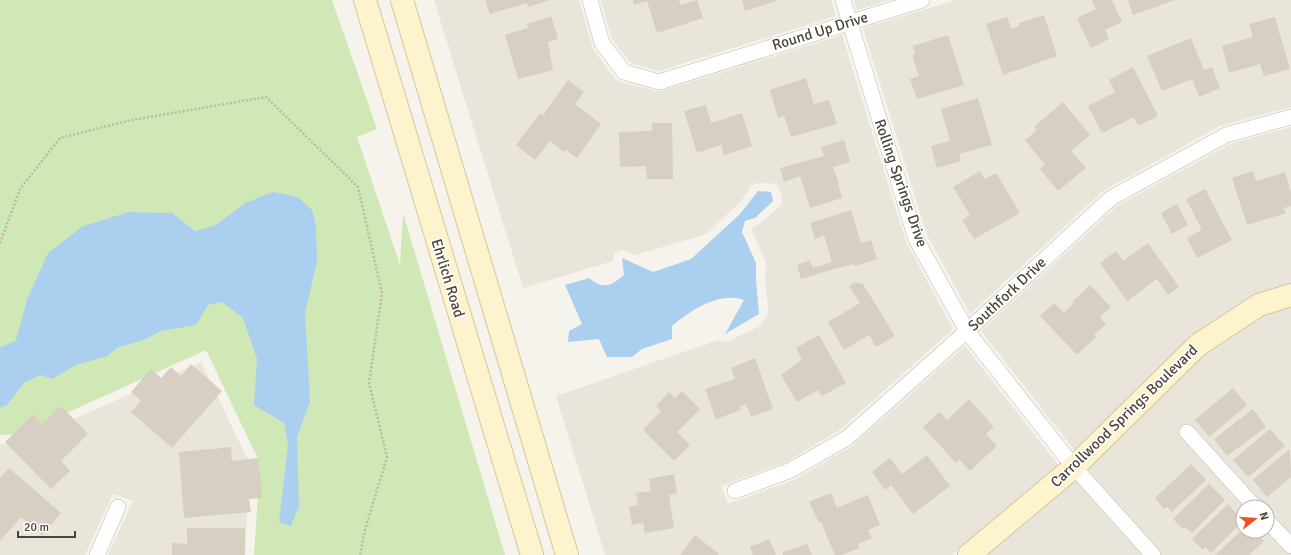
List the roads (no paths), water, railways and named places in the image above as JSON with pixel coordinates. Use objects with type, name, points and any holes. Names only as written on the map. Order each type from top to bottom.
[{"type":"main road","name":"Ehrlich Road","points":[[365,0],[532,555]]},
{"type":"main road","points":[[402,0],[567,555]]},
{"type":"main road","name":"Carrollwood Springs Boulevard","points":[[969,555],[1074,467],[1198,345],[1259,305],[1291,295]]},
{"type":"street","name":"Round Up Drive","points":[[590,0],[602,43],[624,72],[658,82],[922,0]]},
{"type":"street","name":"Rolling Springs Drive","points":[[842,0],[916,239],[967,331],[1074,467],[1154,555]]},
{"type":"street","name":"Southfork Drive","points":[[735,491],[791,470],[847,438],[967,331],[1111,198],[1226,135],[1291,117]]},
{"type":"street","points":[[1187,432],[1248,499]]},
{"type":"street","points":[[97,555],[118,507]]},
{"type":"street","points":[[1275,529],[1291,546]]},
{"type":"water","points":[[758,191],[771,192],[773,201],[755,218],[745,221],[742,232],[756,263],[759,314],[725,334],[744,300],[725,298],[716,300],[697,308],[672,326],[672,339],[642,349],[632,357],[607,357],[599,339],[568,342],[569,331],[582,324],[565,285],[589,278],[599,284],[611,284],[624,275],[622,258],[653,272],[691,259],[740,214]]},
{"type":"water","points":[[273,192],[298,197],[312,210],[316,226],[317,262],[305,313],[310,401],[297,438],[299,506],[291,526],[279,522],[288,445],[284,423],[254,405],[257,359],[243,318],[222,302],[208,305],[196,325],[161,331],[146,339],[117,348],[107,356],[76,365],[52,379],[41,375],[25,382],[7,405],[0,408],[0,348],[16,340],[28,297],[48,253],[83,226],[129,212],[172,213],[195,231],[216,225],[245,203]]}]
